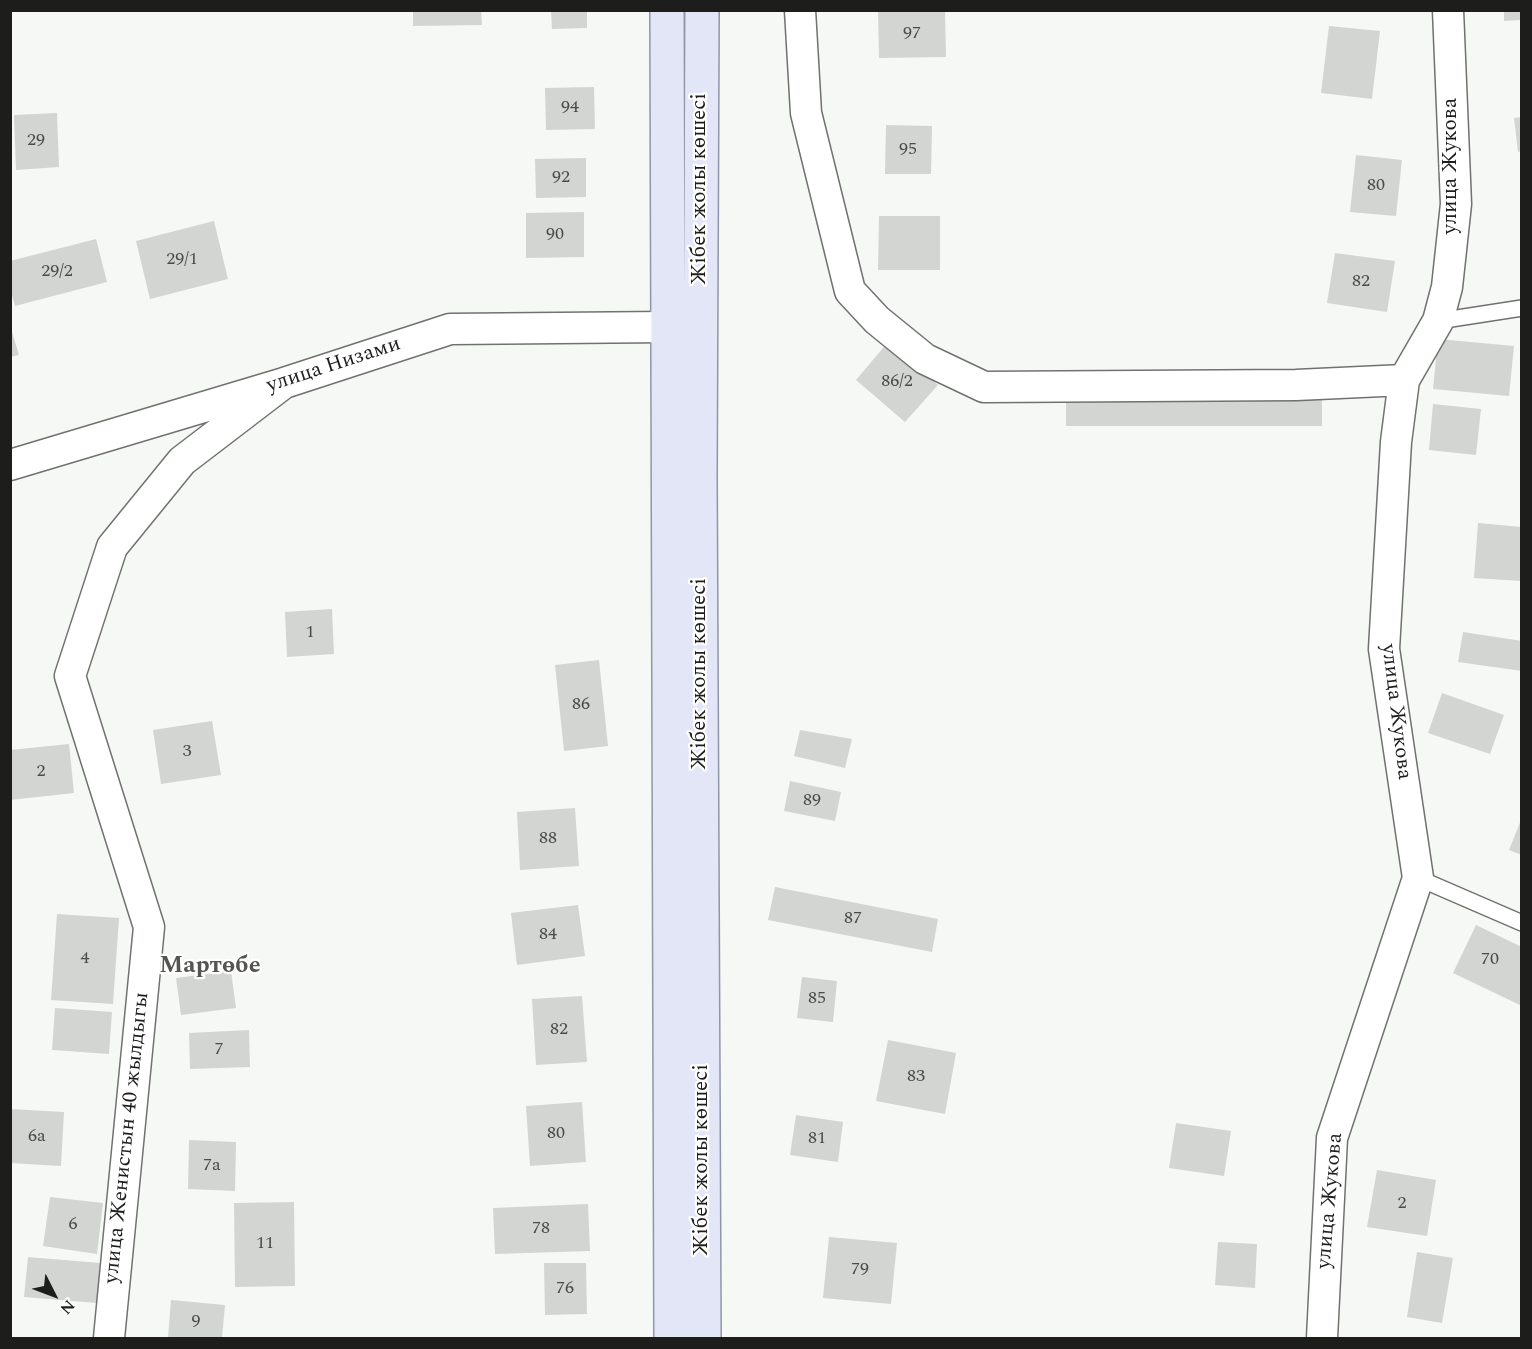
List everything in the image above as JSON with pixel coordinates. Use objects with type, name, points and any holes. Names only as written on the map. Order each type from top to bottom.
[{"type":"main road","name":"Жібек жолы көшесі","points":[[667,10],[666,327],[671,1338]]},
{"type":"main road","name":"Жібек жолы көшесі","points":[[702,10],[700,487],[704,1338]]},
{"type":"street","points":[[800,10],[806,113],[850,291],[877,320],[925,359],[984,387],[1296,385],[1404,380]]},
{"type":"street","name":"улица Жукова","points":[[1322,1338],[1332,1138],[1418,878],[1384,649],[1396,442],[1404,380],[1438,321],[1447,287],[1456,204],[1448,10]]},
{"type":"street","name":"улица Низами","points":[[10,465],[284,383],[450,329],[666,327]]},
{"type":"street","name":"улица Женистын 40 жылдыгы","points":[[109,1338],[149,927],[70,676],[112,547],[182,461],[284,383]]},
{"type":"lane","points":[[1438,321],[1521,308]]},
{"type":"lane","points":[[1418,878],[1521,923]]},
{"type":"building","points":[[413,10],[481,10],[482,25],[413,26]]},
{"type":"building","points":[[551,10],[587,10],[587,28],[552,29]]},
{"type":"building","points":[[878,10],[945,10],[946,57],[879,58]]},
{"type":"building","points":[[1504,10],[1522,10],[1522,20],[1504,21]]},
{"type":"building","points":[[1329,26],[1380,31],[1372,99],[1321,93]]},
{"type":"building","points":[[594,87],[595,129],[546,130],[545,88]]},
{"type":"building","points":[[57,113],[59,167],[16,170],[14,115]]},
{"type":"building","points":[[1522,117],[1522,151],[1518,152],[1514,118]]},
{"type":"building","points":[[886,125],[932,126],[931,174],[885,174]]},
{"type":"building","points":[[1356,155],[1402,160],[1396,216],[1350,212]]},
{"type":"building","points":[[586,158],[586,197],[536,198],[535,159]]},
{"type":"building","points":[[584,212],[584,257],[526,258],[526,213]]},
{"type":"building","points":[[879,216],[940,216],[940,270],[878,270]]},
{"type":"building","points":[[214,221],[228,279],[150,299],[136,241]]},
{"type":"building","points":[[96,239],[107,282],[15,306],[10,288],[10,261]]},
{"type":"building","points":[[1335,253],[1395,261],[1387,312],[1327,303]]},
{"type":"building","points":[[10,325],[19,355],[10,357]]},
{"type":"building","points":[[1438,339],[1514,346],[1509,396],[1433,389]]},
{"type":"building","points":[[888,342],[938,385],[905,422],[856,380]]},
{"type":"building","points":[[1322,391],[1322,426],[1066,426],[1066,392]]},
{"type":"building","points":[[1433,404],[1481,409],[1476,455],[1429,450]]},
{"type":"building","points":[[1478,523],[1522,527],[1522,581],[1474,578]]},
{"type":"building","points":[[332,609],[334,654],[287,657],[285,612]]},
{"type":"building","points":[[1463,632],[1522,641],[1522,671],[1458,662]]},
{"type":"building","points":[[599,660],[608,746],[564,751],[555,665]]},
{"type":"building","points":[[1442,693],[1504,715],[1490,754],[1428,733]]},
{"type":"building","points":[[212,721],[221,775],[161,784],[153,730]]},
{"type":"building","points":[[800,730],[852,739],[845,768],[794,756]]},
{"type":"building","points":[[69,744],[74,793],[10,800],[10,750]]},
{"type":"building","points":[[790,781],[841,792],[835,821],[784,811]]},
{"type":"building","points":[[575,808],[579,866],[520,870],[517,812]]},
{"type":"building","points":[[1522,820],[1522,855],[1509,850]]},
{"type":"building","points":[[775,887],[938,919],[932,952],[768,920]]},
{"type":"building","points":[[578,905],[585,956],[517,965],[511,913]]},
{"type":"building","points":[[57,914],[119,918],[113,1004],[51,1000]]},
{"type":"building","points":[[1476,925],[1522,947],[1522,1006],[1453,973]]},
{"type":"building","points":[[231,971],[236,1008],[181,1015],[176,978]]},
{"type":"building","points":[[802,977],[837,981],[833,1022],[797,1018]]},
{"type":"building","points":[[582,996],[587,1062],[536,1065],[532,999]]},
{"type":"building","points":[[55,1008],[112,1012],[109,1054],[52,1050]]},
{"type":"building","points":[[249,1030],[250,1067],[190,1069],[189,1033]]},
{"type":"building","points":[[888,1040],[956,1053],[945,1114],[876,1101]]},
{"type":"building","points":[[582,1102],[586,1162],[530,1166],[526,1106]]},
{"type":"building","points":[[10,1109],[64,1112],[61,1166],[10,1163]]},
{"type":"building","points":[[796,1115],[843,1122],[838,1162],[790,1155]]},
{"type":"building","points":[[1176,1123],[1231,1131],[1224,1176],[1169,1168]]},
{"type":"building","points":[[189,1140],[236,1142],[235,1191],[188,1189]]},
{"type":"building","points":[[1377,1170],[1436,1180],[1427,1236],[1367,1227]]},
{"type":"building","points":[[50,1197],[103,1203],[97,1254],[43,1246]]},
{"type":"building","points":[[294,1202],[295,1286],[235,1287],[234,1203]]},
{"type":"building","points":[[588,1204],[590,1251],[495,1254],[493,1208]]},
{"type":"building","points":[[829,1237],[897,1243],[891,1304],[823,1298]]},
{"type":"building","points":[[1218,1242],[1257,1244],[1255,1288],[1215,1285]]},
{"type":"building","points":[[1417,1252],[1453,1258],[1442,1323],[1407,1317]]},
{"type":"building","points":[[28,1257],[100,1263],[97,1303],[24,1297]]},
{"type":"building","points":[[544,1263],[586,1263],[587,1314],[545,1315]]},
{"type":"building","points":[[171,1300],[225,1305],[222,1338],[168,1338]]},
{"type":"district","name":"Мартөбе","points":[[210,967]]}]
